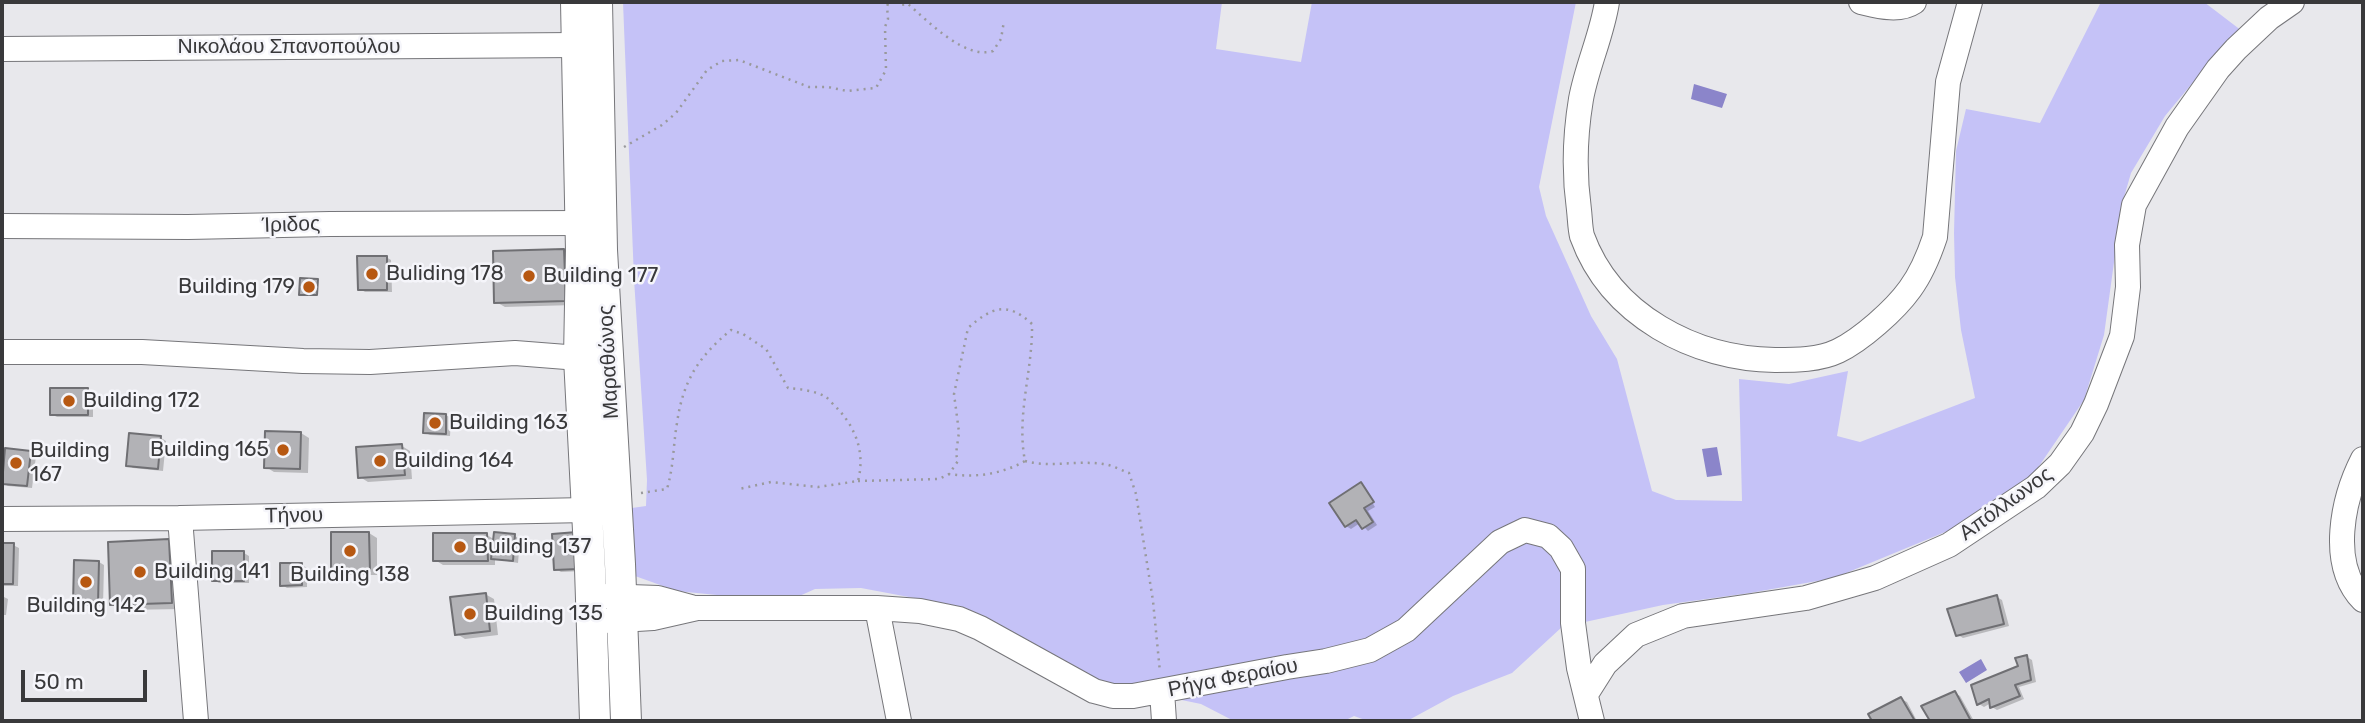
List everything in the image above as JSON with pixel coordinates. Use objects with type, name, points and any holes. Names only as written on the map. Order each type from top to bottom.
[{"type":"main road","name":"Μαραθώνος","points":[[576,2],[581,223],[579,358],[595,720]]},
{"type":"main road","name":"Μαραθώνος","points":[[597,2],[602,250],[617,497],[626,721]]},
{"type":"street","points":[[1607,2],[1581,99],[1574,173],[1582,235],[1600,269],[1615,291],[1638,313],[1688,344],[1723,355],[1763,360],[1802,360],[1837,352],[1859,338],[1910,289],[1928,258],[1935,237],[1948,82],[1970,2]]},
{"type":"street","points":[[1861,2],[1889,8],[1908,6],[1914,2]]},
{"type":"street","name":"Απόλλωνος","points":[[1586,694],[1605,664],[1636,635],[1683,616],[1806,598],[1875,578],[1949,545],[2036,487],[2060,464],[2082,433],[2122,336],[2128,287],[2127,245],[2134,205],[2177,127],[2218,69],[2269,18],[2292,2]]},
{"type":"street","name":"Νικολάου Σπανοπούλου","points":[[2,49],[577,45]]},
{"type":"street","name":"Ίριδος","points":[[2,226],[581,223]]},
{"type":"street","points":[[2,352],[142,352],[370,362],[515,353],[579,358]]},
{"type":"street","points":[[2363,458],[2351,488],[2342,551],[2346,570],[2363,600]]},
{"type":"street","name":"Τήνου","points":[[2,519],[587,510]]},
{"type":"street","points":[[180,518],[196,721]]},
{"type":"street","name":"Ρήγα Φεραίου","points":[[592,608],[622,608],[658,598],[697,608],[877,608],[920,611],[959,619],[999,637],[1094,691],[1113,696],[1133,696],[1326,661],[1370,650],[1406,629],[1500,542],[1525,530],[1548,536],[1561,548],[1573,569],[1573,623],[1578,668],[1592,721]]},
{"type":"street","points":[[877,608],[899,721]]},
{"type":"street","points":[[1162,691],[1164,721]]},
{"type":"path","points":[[600,146],[626,147],[662,125],[676,113],[708,70],[722,61],[739,60],[809,88],[828,86],[847,91],[876,88],[886,70],[885,27],[889,2]]},
{"type":"path","points":[[896,2],[901,5],[908,4],[961,46],[983,54],[993,51],[997,45],[1004,21]]},
{"type":"path","points":[[739,489],[771,482],[818,487],[858,481],[939,479],[949,474],[958,461],[956,454],[959,432],[954,394],[963,362],[968,328],[989,311],[1002,308],[1020,313],[1032,324],[1021,440],[1025,461]]},
{"type":"path","points":[[617,497],[667,489],[687,381],[716,342],[731,330],[743,334],[766,349],[788,388],[827,397],[844,417],[860,443],[861,468],[858,481]]},
{"type":"path","points":[[949,474],[969,477],[1008,471],[1025,461],[1057,465],[1106,464],[1129,473],[1136,494],[1153,601],[1162,691]]},
{"type":"shaded area","points":[[623,2],[1222,2],[1216,49],[1301,62],[1312,2],[1576,2],[1539,187],[1546,216],[1591,316],[1617,359],[1652,491],[1676,500],[1742,501],[1739,379],[1789,384],[1848,371],[1837,436],[1860,442],[1975,398],[1961,330],[1955,277],[1956,151],[1966,109],[2040,123],[2101,2],[2204,2],[2242,31],[2214,57],[2165,116],[2131,173],[2122,204],[2104,335],[2084,400],[2033,475],[1950,530],[1834,578],[1663,605],[1562,627],[1512,673],[1453,696],[1407,721],[1368,721],[1354,716],[1344,721],[1234,721],[1201,704],[1094,682],[946,604],[861,588],[815,589],[786,602],[677,591],[635,576],[632,508],[646,506],[647,480],[634,279]]},
{"type":"shaded area","points":[[1694,84],[1727,94],[1722,108],[1691,99]]},
{"type":"shaded area","points":[[1717,447],[1722,475],[1707,477],[1702,449]]},
{"type":"shaded area","points":[[1981,659],[1987,670],[1966,683],[1959,672]]},
{"type":"building","name":"Building 177","points":[[564,249],[566,301],[494,303],[493,251]]},
{"type":"building","name":"Buliding 178","points":[[357,256],[387,256],[387,290],[358,290]]},
{"type":"building","name":"Building 179","points":[[300,278],[318,279],[317,295],[299,295]]},
{"type":"building","name":"Building 172","points":[[50,388],[88,388],[88,415],[50,415]]},
{"type":"building","name":"Building 163","points":[[424,413],[446,414],[446,434],[423,433]]},
{"type":"building","name":"Building 165","points":[[265,431],[301,432],[300,469],[264,468]]},
{"type":"building","points":[[129,433],[161,436],[158,469],[126,466]]},
{"type":"building","name":"Building 164","points":[[402,444],[405,475],[358,478],[356,447]]},
{"type":"building","name":"Building 167","points":[[5,448],[31,451],[27,486],[2,484]]},
{"type":"building","points":[[1361,482],[1374,502],[1364,508],[1373,522],[1362,529],[1356,520],[1345,527],[1329,503]]},
{"type":"building","name":"Building 138","points":[[331,532],[369,532],[370,571],[331,571]]},
{"type":"building","points":[[494,532],[515,534],[513,561],[491,559]]},
{"type":"building","points":[[577,532],[579,569],[554,570],[552,534]]},
{"type":"building","name":"Building 137","points":[[433,533],[487,533],[488,561],[433,561]]},
{"type":"building","name":"Building 141","points":[[169,539],[172,603],[110,605],[108,542]]},
{"type":"building","points":[[2,543],[14,543],[13,584],[2,584]]},
{"type":"building","points":[[212,551],[244,551],[244,581],[212,581]]},
{"type":"building","name":"Building 142","points":[[74,560],[99,561],[98,604],[73,604]]},
{"type":"building","points":[[280,563],[302,563],[302,585],[280,586]]},
{"type":"building","name":"Building 135","points":[[486,593],[490,631],[455,635],[450,597]]},
{"type":"building","points":[[1997,595],[2004,624],[1956,636],[1947,609]]},
{"type":"building","points":[[2027,655],[2031,680],[2015,685],[2020,696],[1990,708],[1989,699],[1977,705],[1971,685],[2018,666],[2015,658]]},
{"type":"building","points":[[1955,691],[1971,721],[1930,721],[1921,706]]},
{"type":"building","points":[[1901,697],[1915,721],[1872,721],[1868,714]]},
{"type":"place","name":"Buliding 178","points":[[372,274]]},
{"type":"place","name":"Building 177","points":[[529,276]]},
{"type":"place","name":"Building 179","points":[[309,287]]},
{"type":"place","name":"Building 172","points":[[69,401]]},
{"type":"place","name":"Building 163","points":[[435,423]]},
{"type":"place","name":"Building 165","points":[[283,450]]},
{"type":"place","name":"Building 164","points":[[380,461]]},
{"type":"place","name":"Building 167","points":[[16,463]]},
{"type":"place","name":"Building 137","points":[[460,547]]},
{"type":"place","name":"Building 138","points":[[350,551]]},
{"type":"place","name":"Building 141","points":[[140,572]]},
{"type":"place","name":"Building 142","points":[[86,582]]},
{"type":"place","name":"Building 135","points":[[470,614]]}]
